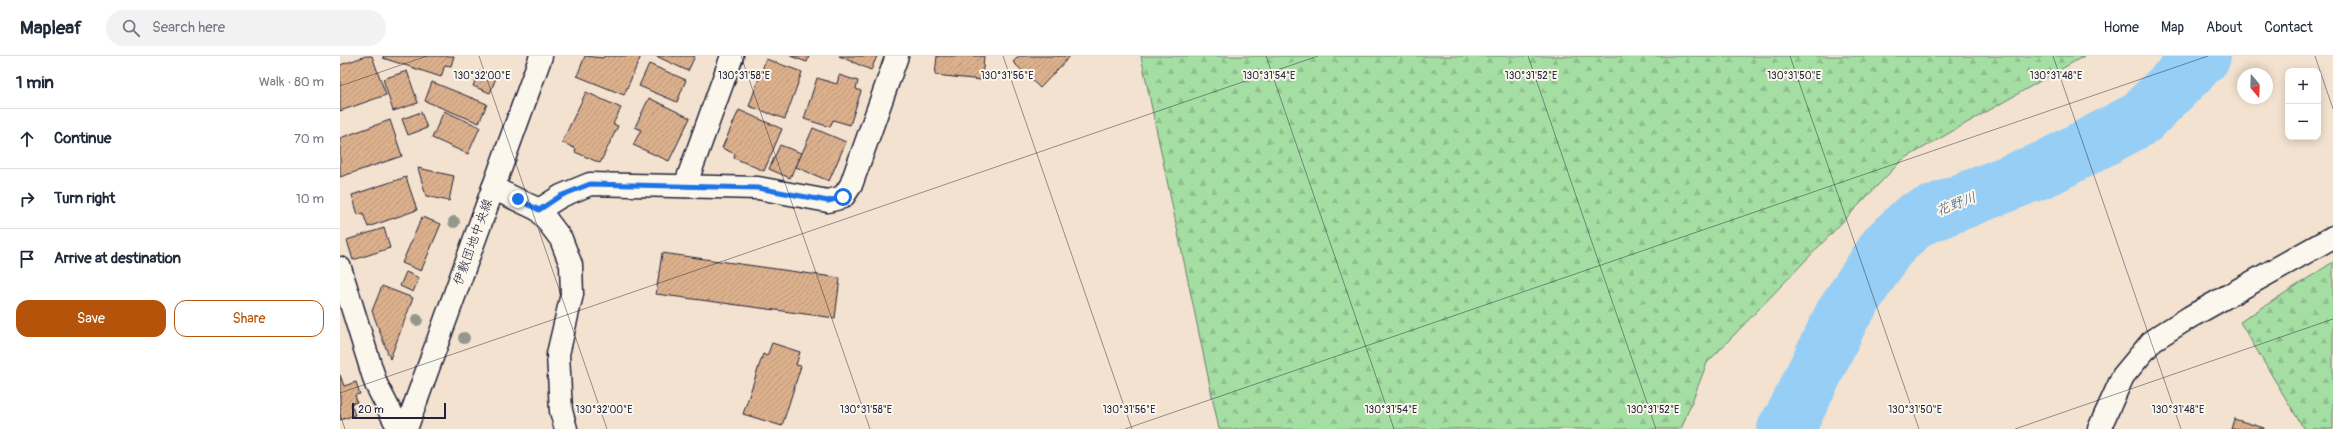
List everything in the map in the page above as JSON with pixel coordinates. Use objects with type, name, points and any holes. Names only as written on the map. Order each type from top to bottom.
[{"type":"street","name":"伊敷団地中央線","points":[[406,429],[541,56]]},
{"type":"street","points":[[685,186],[732,56]]},
{"type":"street","points":[[539,210],[560,196],[590,184],[758,188],[828,201],[843,197],[851,185],[897,56]]},
{"type":"street","points":[[493,188],[539,210],[561,239],[571,265],[572,294],[558,354],[561,411],[566,429]]},
{"type":"street","points":[[2099,429],[2123,376],[2153,340],[2190,317],[2333,237]]},
{"type":"street","points":[[340,268],[376,384],[399,429]]},
{"type":"green space","points":[[1141,56],[2084,56],[1902,160],[1707,363],[1681,429],[1219,429]]},
{"type":"green space","points":[[2333,262],[2333,429],[2304,429],[2240,322]]},
{"type":"building","points":[[366,56],[372,56],[386,95],[340,111],[340,65]]},
{"type":"building","points":[[383,56],[454,56],[451,66],[445,65],[441,77],[383,58]]},
{"type":"building","points":[[585,56],[603,58],[604,56],[641,56],[624,95],[577,76]]},
{"type":"building","points":[[656,56],[695,56],[688,71]]},
{"type":"building","points":[[790,56],[809,56],[807,62]]},
{"type":"building","points":[[839,56],[877,56],[871,70]]},
{"type":"building","points":[[937,56],[984,56],[982,80],[935,75]]},
{"type":"building","points":[[1019,56],[1070,56],[1040,88],[1013,62]]},
{"type":"building","points":[[766,59],[802,72],[785,119],[749,106]]},
{"type":"building","points":[[649,64],[686,80],[677,102],[639,86]]},
{"type":"building","points":[[407,71],[418,103],[393,111],[383,79]]},
{"type":"building","points":[[479,71],[496,78],[490,93],[473,86]]},
{"type":"building","points":[[839,75],[858,81],[856,89],[861,91],[850,125],[833,120],[830,127],[804,119],[817,78],[837,84]]},
{"type":"building","points":[[432,82],[487,104],[479,123],[425,101]]},
{"type":"building","points":[[586,92],[621,108],[613,124],[618,126],[600,163],[575,152],[576,149],[562,142]]},
{"type":"building","points":[[649,98],[690,118],[669,161],[633,145],[641,130],[635,127]]},
{"type":"building","points":[[739,110],[782,129],[764,171],[734,158],[735,154],[722,148]]},
{"type":"building","points":[[444,111],[480,127],[468,154],[432,138]]},
{"type":"building","points":[[421,112],[427,128],[408,135],[402,119]]},
{"type":"building","points":[[390,120],[402,156],[340,177],[340,138]]},
{"type":"building","points":[[813,128],[846,142],[829,181],[796,167]]},
{"type":"building","points":[[780,145],[801,153],[790,178],[769,169]]},
{"type":"building","points":[[418,168],[454,176],[449,201],[426,196]]},
{"type":"building","points":[[406,177],[417,210],[368,227],[363,213],[358,215],[352,195]]},
{"type":"building","points":[[422,217],[441,224],[421,271],[402,263]]},
{"type":"building","points":[[384,228],[390,248],[353,260],[347,240]]},
{"type":"building","points":[[662,253],[840,278],[835,318],[656,294]]},
{"type":"building","points":[[406,272],[419,278],[413,292],[400,286]]},
{"type":"building","points":[[382,286],[413,298],[390,359],[372,311]]},
{"type":"building","points":[[772,343],[800,352],[796,365],[801,366],[782,426],[743,414],[763,354],[767,356]]},
{"type":"building","points":[[340,375],[344,386],[356,382],[360,394],[355,395],[357,402],[351,404],[355,415],[340,420]]},
{"type":"building","points":[[2234,419],[2264,428],[2264,429],[2231,429]]},
{"type":"waterway","name":"花野川","points":[[1785,429],[1793,417],[1842,316],[1887,247],[1915,220],[2047,168],[2140,119],[2203,56]]},
{"type":"route","points":[[518,199],[539,210],[560,196],[590,184],[758,188],[828,201],[843,197]]}]
